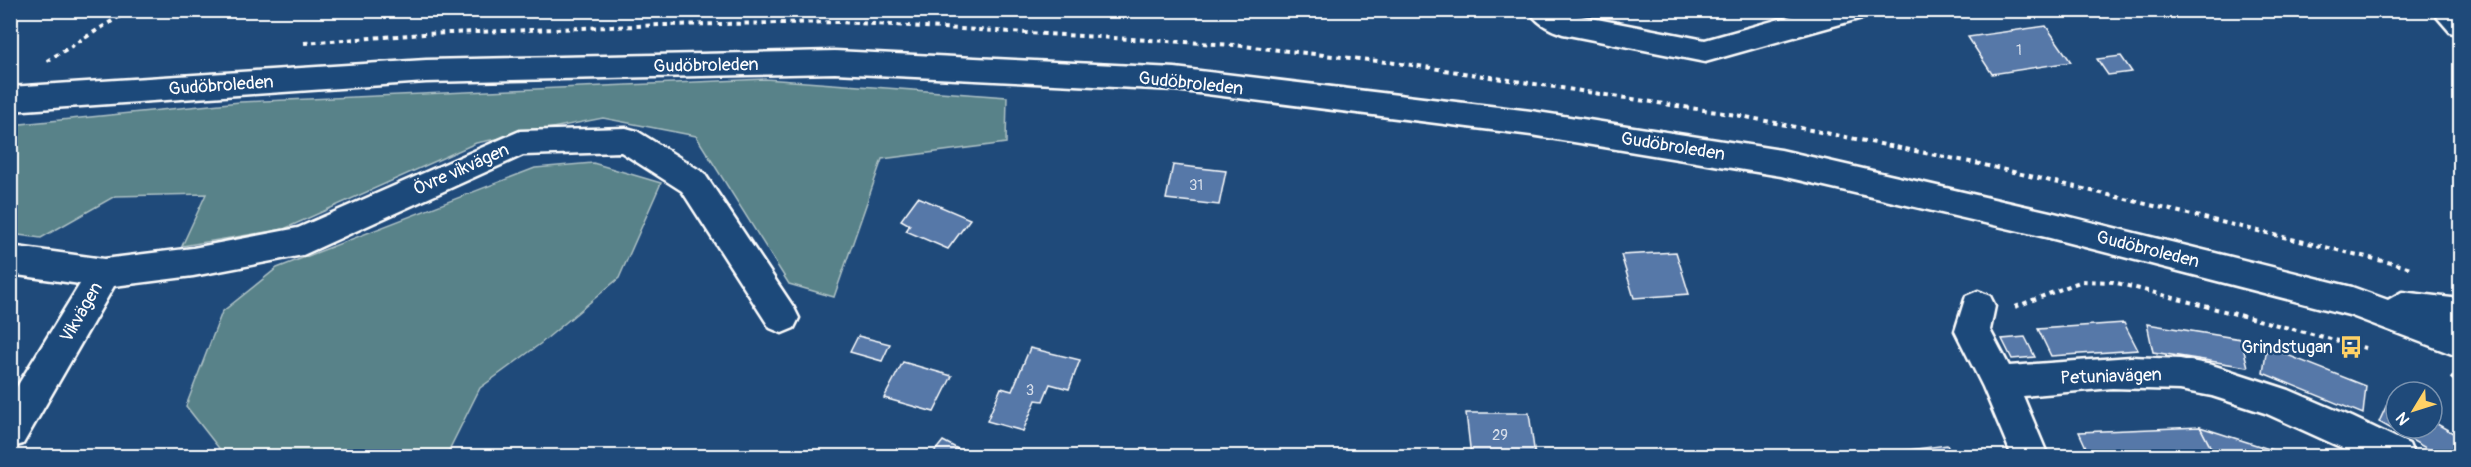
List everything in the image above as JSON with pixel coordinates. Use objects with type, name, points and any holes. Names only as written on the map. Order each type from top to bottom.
[{"type":"main road","points":[[1543,10],[1563,23],[1705,51],[1852,10]]},
{"type":"main road","points":[[2445,10],[2460,24]]},
{"type":"main road","name":"Gudöbroleden","points":[[10,99],[426,71],[835,62],[1175,79],[1531,123],[1781,163],[2050,225],[2352,301],[2460,342]]},
{"type":"main road","name":"Övre vikvägen","points":[[104,273],[193,262],[303,241],[520,143],[626,140],[693,182],[782,318]]},
{"type":"main road","name":"Vikvägen","points":[[10,260],[104,273],[10,432]]},
{"type":"main road","name":"Gudöbroleden","points":[[2352,301],[2460,314]]},
{"type":"main road","points":[[1978,306],[1972,331],[1999,382],[2030,456]]},
{"type":"main road","name":"Petuniavägen","points":[[1999,382],[2152,372],[2230,384],[2345,431],[2396,456]]},
{"type":"path","points":[[46,61],[130,10]]},
{"type":"path","points":[[1978,306],[2012,308],[2082,281],[2113,282],[2374,350]]},
{"type":"path","points":[[2442,371],[2460,384]]},
{"type":"green space","points":[[765,79],[1007,97],[1006,143],[882,159],[834,297],[789,284],[696,136],[603,118],[476,143],[284,229],[182,246],[206,194],[115,196],[41,238],[11,234],[11,125],[240,102]]},
{"type":"green space","points":[[593,163],[661,183],[619,278],[540,344],[480,388],[446,456],[225,456],[186,406],[222,312],[277,268],[535,168]]},
{"type":"building","points":[[2046,26],[2071,62],[1992,74],[1968,37]]},
{"type":"building","points":[[2121,56],[2132,72],[2108,75],[2097,59]]},
{"type":"building","points":[[1173,165],[1226,171],[1219,205],[1166,199]]},
{"type":"building","points":[[918,197],[970,219],[948,249],[906,231],[910,225],[901,220]]},
{"type":"building","points":[[1676,252],[1689,294],[1634,298],[1621,255]]},
{"type":"building","points":[[2124,323],[2138,350],[2051,356],[2038,329]]},
{"type":"building","points":[[2147,324],[2241,339],[2248,367],[2153,352]]},
{"type":"building","points":[[858,336],[890,344],[882,361],[850,352]]},
{"type":"building","points":[[2025,337],[2035,357],[2012,359],[2002,339]]},
{"type":"building","points":[[2267,347],[2366,386],[2363,414],[2263,373]]},
{"type":"building","points":[[1030,348],[1080,360],[1069,389],[1050,384],[1043,401],[1036,400],[1023,431],[987,421],[1001,388],[1012,391]]},
{"type":"building","points":[[903,362],[952,376],[934,412],[884,398]]},
{"type":"building","points":[[2384,411],[2384,425],[2379,422]]},
{"type":"building","points":[[1466,413],[1529,413],[1535,456],[1471,456]]},
{"type":"building","points":[[2200,427],[2291,456],[2215,456]]},
{"type":"building","points":[[2200,427],[2215,456],[2090,456],[2079,432]]},
{"type":"building","points":[[2444,428],[2460,437],[2460,456],[2440,456],[2411,440],[2444,440]]},
{"type":"building","points":[[943,441],[958,449],[953,456],[931,456]]},
{"type":"building","points":[[1947,445],[1952,456],[1894,456],[1892,452]]},
{"type":"place","name":"Grindstugan","points":[[2351,347]]}]
